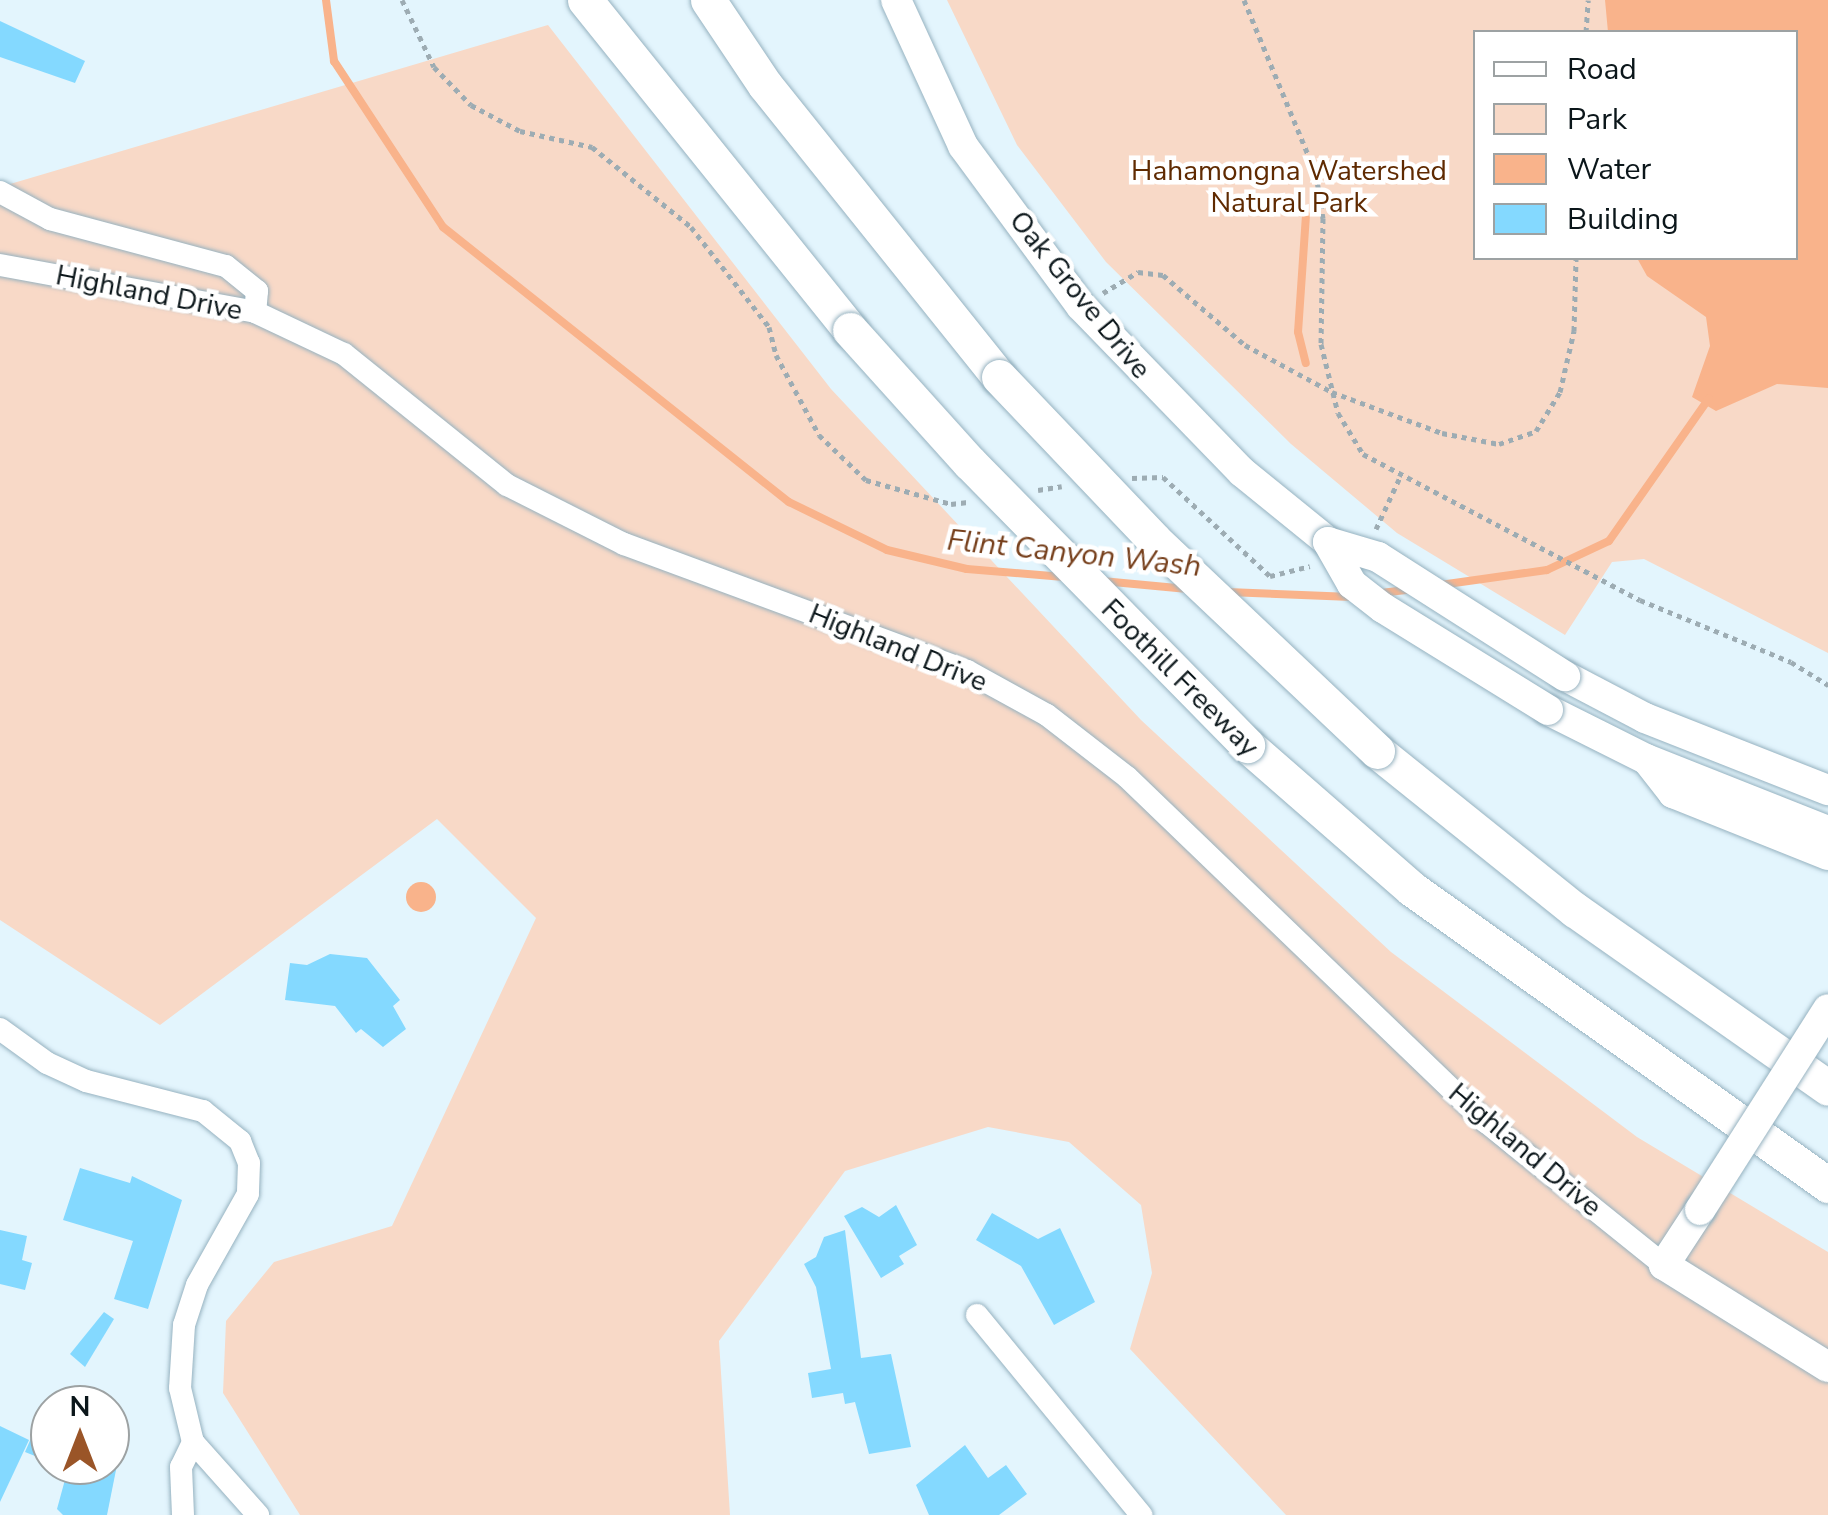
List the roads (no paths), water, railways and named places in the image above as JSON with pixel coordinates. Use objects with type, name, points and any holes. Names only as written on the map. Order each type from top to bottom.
[{"type":"highway","points":[[585,0],[850,330]]},
{"type":"highway","name":"Foothill Freeway","points":[[613,0],[850,330],[981,475],[1247,745],[1427,900],[1828,1185]]},
{"type":"highway","points":[[708,0],[764,86],[999,377],[1154,540],[1377,751],[1575,910],[1828,1088]]},
{"type":"highway","points":[[735,0],[764,86]]},
{"type":"main road","name":"Oak Grove Drive","points":[[896,0],[962,146],[1082,306],[1242,472],[1328,542],[1352,584],[1548,710],[1646,758],[1828,831]]},
{"type":"main road","name":"Oak Grove Drive","points":[[1328,542],[1378,557],[1565,676],[1644,718],[1828,790]]},
{"type":"main road","points":[[1646,758],[1673,793],[1828,855]]},
{"type":"main road","points":[[1828,1009],[1664,1266],[1828,1366]]},
{"type":"street","points":[[0,192],[50,219],[226,266],[257,292],[255,312]]},
{"type":"street","name":"Highland Drive","points":[[0,266],[255,312],[344,354],[507,486],[624,544],[967,671],[1047,716],[1128,777],[1486,1122],[1664,1266]]},
{"type":"street","points":[[0,1029],[47,1064],[86,1081],[203,1112],[240,1142],[249,1164],[248,1194],[222,1252],[197,1284],[184,1325],[180,1388],[193,1442],[258,1515]]},
{"type":"street","points":[[977,1315],[1141,1515]]},
{"type":"street","points":[[182,1515],[180,1468],[193,1442]]},
{"type":"water","points":[[1605,0],[1828,0],[1828,388],[1777,384],[1716,411],[1692,397],[1710,346],[1706,317],[1647,276],[1638,260],[1798,260],[1798,30],[1608,30]]},
{"type":"water","points":[[421,882],[435,891],[436,897],[427,911],[421,912],[407,903],[406,897],[415,883]]},
{"type":"waterway","name":"Flint Canyon Wash","points":[[326,0],[334,61],[443,227],[789,502],[887,550],[967,569],[1064,577]]},
{"type":"waterway","points":[[1306,215],[1298,332],[1306,363]]},
{"type":"waterway","name":"Flint Canyon Wash","points":[[1440,585],[1547,570],[1609,541],[1709,398]]},
{"type":"waterway","name":"Flint Canyon Wash","points":[[1102,581],[1188,589]]},
{"type":"waterway","name":"Flint Canyon Wash","points":[[1381,593],[1412,589]]},
{"type":"waterway","name":"Flint Canyon Wash","points":[[1227,592],[1352,597]]},
{"type":"park label","name":"Hahamongna Watershed Natural Park","points":[[1289,187]]}]
